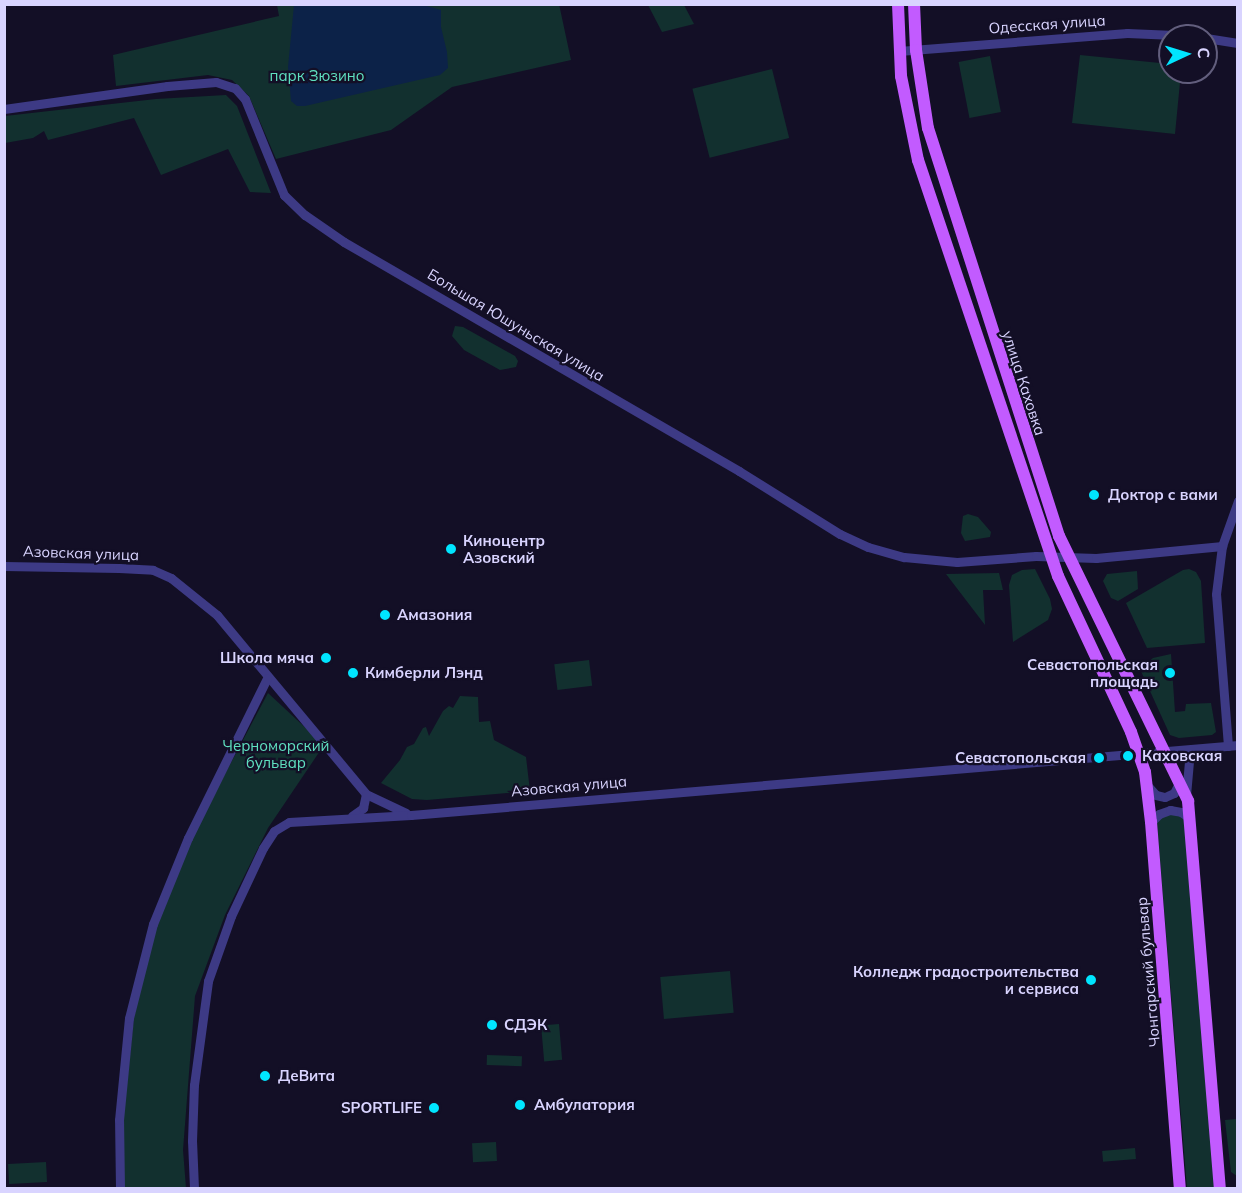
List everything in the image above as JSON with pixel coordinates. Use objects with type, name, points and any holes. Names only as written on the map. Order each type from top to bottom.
[{"type":"main road","name":"улица Каховка","points":[[898,4],[899,51],[910,127],[918,160],[1052,557],[1069,601],[1140,754]]},
{"type":"main road","name":"улица Каховка","points":[[914,4],[916,50],[926,118],[1007,378],[1069,558],[1163,752]]},
{"type":"main road","points":[[1163,752],[1186,795],[1190,818],[1220,1188]]},
{"type":"main road","name":"Чонгарский бульвар","points":[[1140,754],[1147,785],[1151,822],[1180,1188]]},
{"type":"street","name":"Одесская улица","points":[[899,51],[1127,33],[1158,34]]},
{"type":"street","points":[[1218,40],[1238,44]]},
{"type":"street","name":"Большая Юшуньская улица","points":[[4,109],[167,86],[216,82],[235,88],[245,99],[284,195],[305,215],[344,242],[689,442],[840,534],[881,551],[920,560],[957,562],[1069,558]]},
{"type":"street","points":[[1233,745],[1216,606],[1216,583],[1222,546],[1238,501]]},
{"type":"street","points":[[1069,558],[1096,558],[1222,546]]},
{"type":"street","name":"Азовская улица","points":[[4,566],[153,570],[171,578],[217,615],[267,678],[366,794],[411,815],[1233,745]]},
{"type":"street","points":[[120,1188],[119,1120],[129,1017],[153,924],[188,838],[267,678]]},
{"type":"street","points":[[1186,795],[1190,750]]},
{"type":"street","points":[[1147,785],[1156,795],[1165,797],[1174,793],[1180,781]]},
{"type":"street","points":[[350,817],[363,808],[366,794]]},
{"type":"street","points":[[1151,822],[1159,814],[1170,810],[1181,812],[1190,818]]},
{"type":"street","points":[[194,1188],[193,1110],[204,999],[231,916],[263,848],[276,829],[289,822],[411,815]]},
{"type":"green space","name":"парк Зюзино","points":[[559,4],[571,60],[452,87],[391,130],[276,159],[249,96],[232,80],[208,75],[116,86],[113,55],[279,16],[277,5]]},
{"type":"green space","points":[[648,5],[684,5],[694,24],[662,32]]},
{"type":"green space","points":[[1080,55],[1158,63],[1158,84],[1180,84],[1175,134],[1072,123]]},
{"type":"green space","points":[[990,56],[1001,112],[969,118],[959,62]]},
{"type":"green space","points":[[772,69],[789,138],[710,158],[692,89]]},
{"type":"green space","points":[[226,95],[237,106],[271,193],[250,192],[228,149],[161,175],[134,118],[48,140],[44,131],[33,138],[5,143],[5,116],[156,99]]},
{"type":"green space","points":[[455,326],[463,327],[515,356],[518,361],[516,367],[500,370],[464,350],[452,336]]},
{"type":"green space","points":[[968,514],[978,517],[991,532],[990,537],[965,541],[961,533],[963,516]]},
{"type":"green space","points":[[1035,569],[1050,599],[1052,609],[1048,620],[1013,642],[1009,585],[1012,575],[1022,570]]},
{"type":"green space","points":[[1189,569],[1196,572],[1201,581],[1205,643],[1147,648],[1126,603],[1183,570]]},
{"type":"green space","points":[[1137,571],[1138,589],[1118,601],[1111,598],[1103,581],[1107,574]]},
{"type":"green space","points":[[999,573],[1003,590],[983,590],[985,625],[946,574]]},
{"type":"green space","points":[[1171,654],[1175,712],[1185,711],[1186,704],[1211,703],[1216,732],[1212,735],[1179,738],[1170,735],[1140,669],[1153,658]]},
{"type":"green space","points":[[589,660],[592,686],[557,690],[554,664]]},
{"type":"green space","name":"Черноморский бульвар","points":[[268,693],[324,745],[268,828],[225,915],[195,996],[183,1150],[186,1188],[124,1188],[123,1120],[134,1017],[156,925],[191,838]]},
{"type":"green space","points":[[460,696],[478,697],[479,722],[490,721],[494,740],[526,757],[530,791],[427,800],[412,799],[381,783],[400,760],[407,747],[414,744],[423,728],[426,727],[429,736],[443,711],[449,706],[453,708]]},
{"type":"green space","points":[[1178,813],[1188,820],[1217,1188],[1187,1188],[1157,823],[1165,814]]},
{"type":"green space","points":[[730,971],[734,1013],[664,1019],[660,977]]},
{"type":"green space","points":[[559,1024],[562,1060],[544,1061],[541,1026]]},
{"type":"green space","points":[[487,1055],[522,1056],[522,1066],[487,1065]]},
{"type":"green space","points":[[1238,1119],[1237,1176],[1231,1172],[1225,1120]]},
{"type":"green space","points":[[496,1142],[497,1161],[473,1162],[472,1143]]},
{"type":"green space","points":[[1135,1148],[1136,1159],[1103,1162],[1102,1151]]},
{"type":"green space","points":[[46,1162],[47,1182],[9,1184],[8,1164]]},
{"type":"water","points":[[294,5],[423,5],[441,10],[441,27],[448,68],[440,75],[305,106],[297,106],[291,101],[288,67]]},
{"type":"place","name":"Доктор с вами","points":[[1094,495]]},
{"type":"place","name":"Киноцентр Азовский","points":[[451,549]]},
{"type":"place","name":"Амазония","points":[[385,615]]},
{"type":"place","name":"Школа мяча","points":[[326,658]]},
{"type":"place","name":"Кимберли Лэнд","points":[[353,673]]},
{"type":"place","name":"Севастопольская площадь","points":[[1170,673]]},
{"type":"place","name":"Каховская","points":[[1128,756]]},
{"type":"place","name":"Севастопольская","points":[[1099,758]]},
{"type":"place","name":"Колледж градостроительства и сервиса","points":[[1091,980]]},
{"type":"place","name":"СДЭК","points":[[492,1025]]},
{"type":"place","name":"ДеВита","points":[[265,1076]]},
{"type":"place","name":"Амбулатория","points":[[520,1105]]},
{"type":"place","name":"SPORTLIFE","points":[[434,1108]]}]
